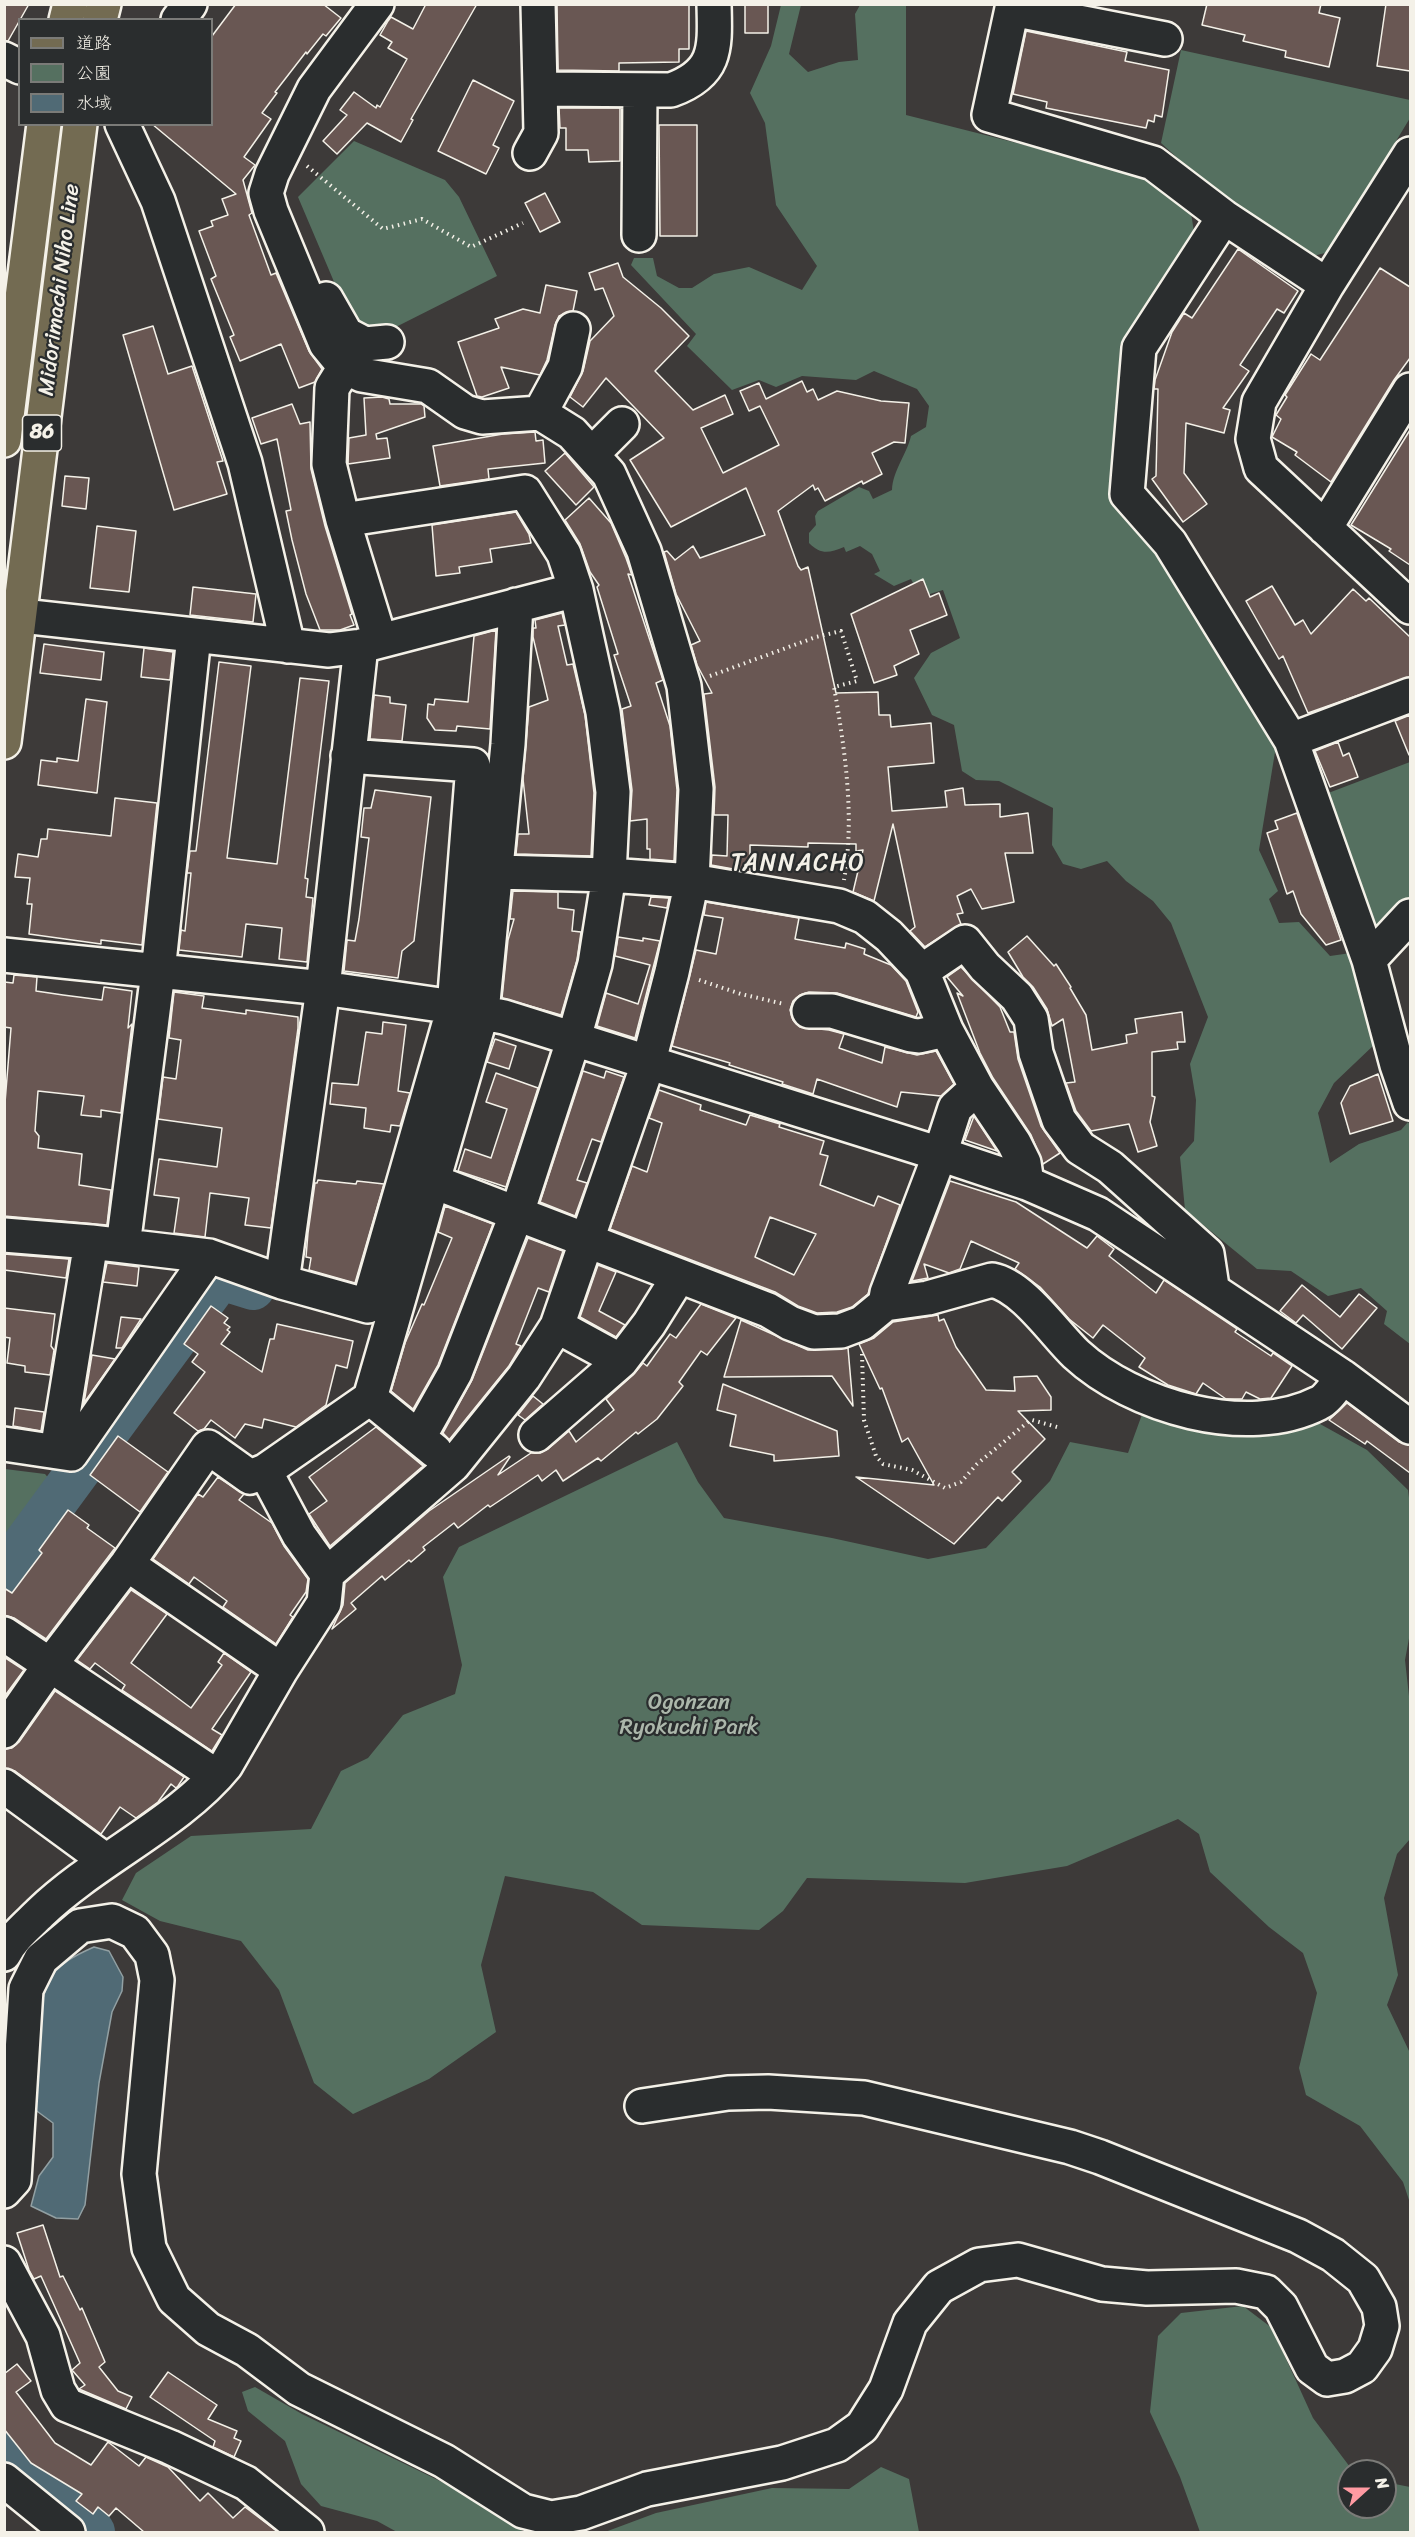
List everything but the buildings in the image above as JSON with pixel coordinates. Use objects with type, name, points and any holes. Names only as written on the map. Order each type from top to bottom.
[{"type":"main road","name":"Midorimachi Niho Line","points":[[4,440],[12,315],[44,126]]},
{"type":"main road","name":"Midorimachi Niho Line","points":[[4,742],[12,614],[80,126]]},
{"type":"street","points":[[180,18],[190,4]]},
{"type":"street","points":[[327,1574],[453,1466],[525,1377],[557,1326],[649,1061],[692,881],[696,789],[684,686],[644,550],[609,474],[593,453],[573,434],[540,414],[482,417],[465,412],[428,386],[362,375],[345,367],[326,344],[271,211],[266,193],[278,161],[314,89],[377,4]]},
{"type":"street","points":[[530,153],[541,134],[538,4]]},
{"type":"street","points":[[540,88],[672,90],[690,83],[705,69],[715,45],[714,4]]},
{"type":"street","points":[[1165,39],[1013,7],[989,115],[1153,163],[1224,217],[1327,285]]},
{"type":"street","points":[[4,59],[18,66]]},
{"type":"street","points":[[639,235],[640,90]]},
{"type":"street","points":[[123,126],[158,201],[245,463],[288,646]]},
{"type":"street","points":[[1410,154],[1327,285],[1258,402],[1252,439],[1261,468],[1410,607]]},
{"type":"street","points":[[278,161],[285,196],[328,304],[346,334],[365,344],[387,342]]},
{"type":"street","points":[[1224,217],[1139,348],[1127,494],[1170,543],[1291,740],[1369,960],[1397,1065],[1410,1103]]},
{"type":"street","points":[[540,414],[565,367],[573,329]]},
{"type":"street","points":[[282,1282],[323,988],[348,756],[370,643],[329,464],[332,388],[345,367]]},
{"type":"street","points":[[1325,528],[1410,390]]},
{"type":"street","points":[[593,453],[622,424]]},
{"type":"street","points":[[343,520],[525,492],[564,554],[576,590],[603,712],[613,792],[609,875],[595,964],[574,1038],[517,1213],[455,1373],[418,1437]]},
{"type":"street","points":[[12,614],[329,650],[370,643],[576,590]]},
{"type":"street","points":[[4,1731],[50,1665],[127,1564],[208,1447],[250,1477],[265,1471],[370,1398],[432,1181],[496,872],[508,744],[516,605]]},
{"type":"street","points":[[123,1246],[158,972],[194,636]]},
{"type":"street","points":[[1291,740],[1410,695]]},
{"type":"street","points":[[4,1235],[91,1242],[209,1256],[282,1282],[368,1306],[468,1010],[473,765],[348,756]]},
{"type":"street","points":[[496,872],[609,875],[692,881],[839,906],[865,917],[889,936],[922,971],[946,1029],[977,1088],[1014,1143],[1024,1163],[1028,1183]]},
{"type":"street","points":[[1369,960],[1410,916]]},
{"type":"street","points":[[922,971],[965,942],[984,967],[1017,997],[1031,1019],[1036,1053],[1059,1120],[1080,1148],[1110,1167],[1207,1254],[1212,1287]]},
{"type":"street","points":[[4,955],[323,988],[468,1010],[649,1061],[1028,1183],[1098,1214],[1212,1287],[1343,1377],[1410,1427]]},
{"type":"street","points":[[809,1011],[832,1011],[911,1035],[919,1036],[946,1029]]},
{"type":"street","points":[[874,1314],[887,1293],[955,1108],[977,1088]]},
{"type":"street","points":[[432,1181],[768,1310],[790,1323],[814,1332],[841,1330],[874,1314],[992,1280],[1003,1282],[1043,1316],[1076,1353],[1100,1373],[1131,1392],[1173,1408],[1230,1417],[1291,1413],[1320,1403],[1343,1377]]},
{"type":"street","points":[[57,1451],[91,1242]]},
{"type":"street","points":[[4,1444],[70,1454],[209,1256]]},
{"type":"street","points":[[536,1435],[621,1361],[649,1324],[679,1276]]},
{"type":"street","points":[[557,1326],[621,1361]]},
{"type":"street","points":[[370,1398],[453,1466]]},
{"type":"street","points":[[4,1954],[11,1941],[56,1898],[105,1860],[175,1812],[216,1776],[226,1764],[281,1670],[324,1603],[327,1574],[298,1535],[265,1471]]},
{"type":"street","points":[[127,1564],[281,1670]]},
{"type":"street","points":[[4,1634],[216,1776]]},
{"type":"street","points":[[4,1786],[105,1860]]},
{"type":"street","points":[[4,2191],[14,2180],[26,1989],[41,1959],[80,1926],[112,1921],[135,1932],[152,1955],[157,1980],[139,2174],[149,2248],[174,2299],[208,2329],[247,2350],[299,2389],[444,2461],[524,2511],[551,2518],[581,2513],[647,2489],[782,2463],[837,2445],[862,2427],[886,2389],[910,2323],[939,2287],[979,2265],[1018,2260],[1102,2284],[1147,2288],[1236,2286],[1266,2292],[1281,2307],[1312,2368],[1328,2379],[1345,2376],[1362,2367],[1375,2349],[1383,2326],[1379,2307],[1363,2279],[1333,2255],[1287,2232],[1070,2147],[864,2098],[768,2092],[728,2093],[642,2106]]},
{"type":"street","points":[[4,2263],[43,2336],[58,2390],[67,2405],[170,2447],[246,2484],[307,2532]]},
{"type":"street","points":[[4,2480],[68,2532]]},
{"type":"path","points":[[278,161],[383,230],[422,219],[471,248],[523,223]]},
{"type":"path","points":[[684,686],[805,640],[841,631],[857,681],[834,687],[845,765],[850,847],[839,906]]},
{"type":"path","points":[[672,972],[741,994],[809,1011]]},
{"type":"path","points":[[874,1314],[859,1335],[864,1420],[870,1444],[883,1464],[906,1468],[945,1488],[961,1482],[977,1464],[1028,1422],[1032,1420],[1057,1428]]},
{"type":"green space","points":[[781,5],[801,5],[789,54],[808,72],[839,62],[858,60],[855,14],[860,5],[906,5],[906,115],[1151,177],[1191,213],[1194,232],[1120,345],[1117,499],[1161,552],[1276,746],[1259,850],[1278,891],[1269,899],[1279,923],[1299,922],[1330,956],[1351,953],[1376,1043],[1334,1083],[1318,1113],[1330,1163],[1359,1144],[1401,1130],[1408,1122],[1410,1125],[1410,1344],[1384,1324],[1387,1311],[1361,1288],[1328,1296],[1291,1271],[1257,1269],[1185,1210],[1180,1157],[1194,1141],[1196,1100],[1190,1064],[1208,1017],[1171,923],[1153,901],[1126,881],[1107,861],[1081,869],[1063,864],[1052,845],[1053,808],[999,781],[976,780],[962,771],[954,725],[932,715],[914,678],[931,653],[960,638],[943,590],[920,597],[911,579],[894,586],[874,574],[880,571],[872,554],[860,546],[846,552],[844,547],[825,552],[817,550],[809,543],[809,533],[816,525],[815,516],[818,511],[859,487],[869,491],[873,499],[892,490],[895,476],[911,436],[926,427],[929,406],[917,389],[874,371],[856,380],[802,376],[776,387],[759,380],[732,390],[687,346],[696,334],[631,265],[634,258],[653,258],[657,276],[679,288],[692,288],[714,274],[749,267],[802,290],[817,266],[776,205],[765,123],[750,93],[771,46]]},
{"type":"green space","points":[[1181,50],[1410,100],[1410,118],[1329,252],[1313,256],[1216,193],[1161,143]]},
{"type":"green space","points":[[354,141],[445,180],[459,197],[497,276],[380,335],[349,317],[298,197]]},
{"type":"green space","points":[[1410,762],[1410,903],[1390,926],[1370,924],[1323,795]]},
{"type":"green space","name":"Ogonzan Ryokuchi Park","points":[[1144,1409],[1311,1419],[1367,1450],[1408,1490],[1410,1633],[1405,1660],[1410,1705],[1410,1839],[1397,1854],[1384,1898],[1398,1975],[1387,2005],[1410,2053],[1410,2203],[1403,2182],[1360,2126],[1306,2095],[1299,2068],[1317,1993],[1303,1953],[1269,1927],[1210,1872],[1199,1834],[1178,1819],[1067,1866],[965,1883],[807,1878],[783,1911],[759,1930],[642,1925],[593,1892],[505,1876],[481,1965],[496,2032],[429,2079],[353,2114],[314,2083],[279,1990],[241,1941],[160,1921],[122,1900],[136,1873],[191,1836],[311,1829],[341,1771],[368,1758],[403,1715],[455,1694],[462,1665],[443,1577],[459,1547],[677,1442],[698,1482],[724,1518],[928,1559],[986,1548],[1050,1481],[1070,1442],[1128,1453]]},
{"type":"green space","points":[[5,1469],[45,1474],[53,1483],[5,1550]]},
{"type":"green space","points":[[1243,2306],[1272,2328],[1313,2418],[1344,2459],[1337,2459],[1337,2519],[1397,2519],[1397,2484],[1410,2487],[1410,2532],[1200,2532],[1180,2477],[1150,2412],[1158,2336],[1181,2313]]},
{"type":"green space","points":[[255,2387],[302,2414],[446,2484],[524,2532],[397,2532],[377,2521],[321,2506],[301,2484],[285,2441],[248,2411],[242,2392]]},
{"type":"green space","points":[[881,2467],[909,2479],[919,2532],[605,2532],[656,2513],[772,2488],[849,2489]]},
{"type":"water","points":[[94,1947],[109,1951],[123,1977],[122,1991],[112,2012],[99,2083],[85,2205],[78,2219],[56,2218],[31,2206],[39,2176],[53,2157],[53,2123],[30,2106],[37,2025],[44,1994],[53,1975],[68,1960]]},
{"type":"waterway","points":[[4,1572],[218,1281],[224,1279],[253,1288]]},
{"type":"waterway","points":[[4,2448],[20,2468],[89,2526],[93,2532]]},
{"type":"district","name":"TANNACHO","points":[[798,864]]}]
